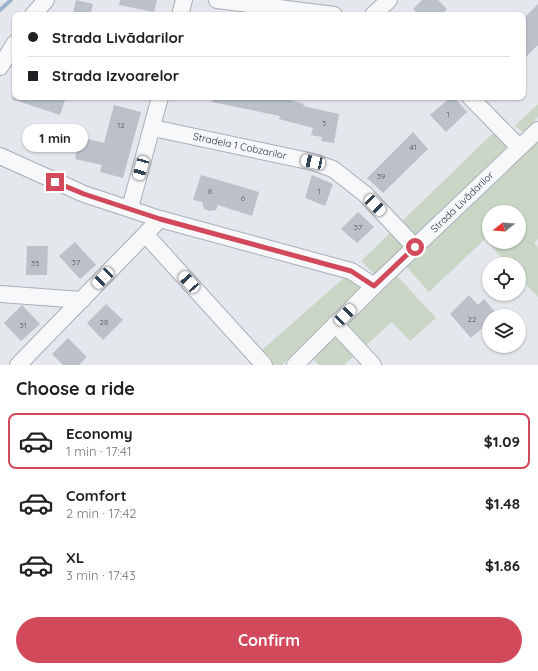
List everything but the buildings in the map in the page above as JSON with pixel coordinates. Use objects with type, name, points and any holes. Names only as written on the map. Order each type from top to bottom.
[{"type":"street","points":[[36,12],[46,0]]},
{"type":"street","points":[[181,12],[184,0]]},
{"type":"street","points":[[217,0],[311,12]]},
{"type":"street","points":[[376,12],[389,0]]},
{"type":"street","points":[[0,67],[12,48]]},
{"type":"street","points":[[130,208],[153,128],[159,100]]},
{"type":"street","points":[[473,100],[519,147]]},
{"type":"street","name":"Stradela 1 Cobzarilor","points":[[153,128],[313,162],[333,169],[365,194],[415,247]]},
{"type":"street","name":"Strada Livădarilor","points":[[303,362],[335,324],[538,130]]},
{"type":"street","points":[[0,156],[84,194],[160,219],[351,271],[374,286]]},
{"type":"street","points":[[18,365],[160,219]]},
{"type":"street","points":[[146,235],[264,365]]},
{"type":"street","points":[[0,294],[82,300]]},
{"type":"street","points":[[335,324],[373,365]]},
{"type":"green space","points":[[538,104],[538,117],[523,132],[515,126]]},
{"type":"green space","points":[[493,133],[507,147],[375,275],[361,261]]},
{"type":"green space","points":[[538,142],[538,239],[534,243],[538,247],[538,297],[526,284],[526,257],[501,257],[494,249],[526,249],[526,205],[482,205],[482,242],[429,292],[407,267]]},
{"type":"green space","points":[[347,275],[363,287],[282,365],[274,365],[261,351]]},
{"type":"green space","points":[[397,276],[436,318],[410,341],[392,322],[344,365],[319,365],[313,359]]},
{"type":"waterway","points":[[0,10],[11,0]]},
{"type":"route","points":[[55,182],[84,194],[160,219],[351,271],[374,286],[415,247]]}]
